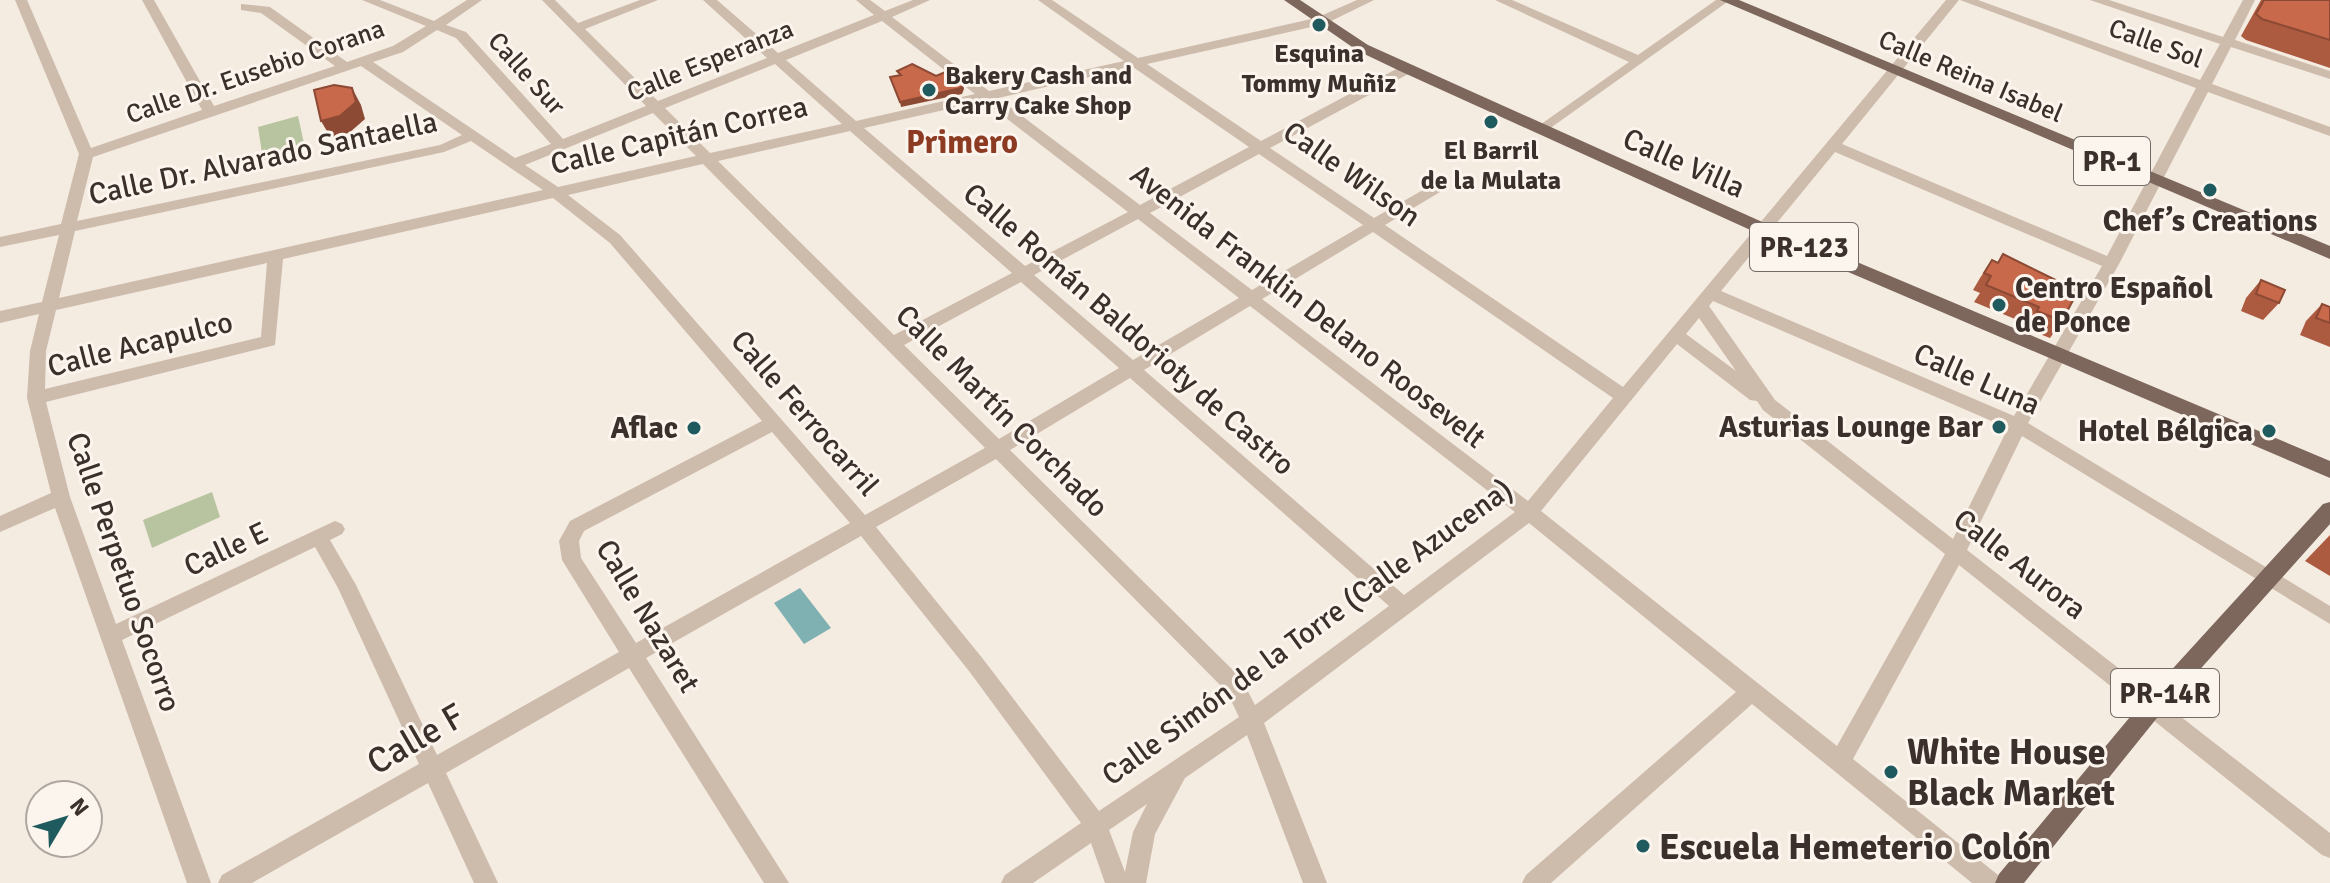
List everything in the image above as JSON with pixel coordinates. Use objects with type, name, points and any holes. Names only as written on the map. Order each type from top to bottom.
[{"type":"main road","name":"Calle Villa","points":[[1291,0],[1320,21],[1407,69],[1763,229],[2330,470]]},
{"type":"main road","name":"Calle Reina Isabel","points":[[1726,0],[2330,253]]},
{"type":"main road","name":"PR-14R","points":[[2008,883],[2153,706],[2330,510]]},
{"type":"street","points":[[21,0],[86,154]]},
{"type":"street","points":[[148,0],[210,112]]},
{"type":"street","name":"Calle Sur","points":[[368,0],[461,35],[560,145]]},
{"type":"street","name":"Calle Dr. Eusebio Corana","points":[[86,154],[398,49],[476,0]]},
{"type":"street","name":"Calle Martín Corchado","points":[[548,0],[1234,685],[1252,720],[1315,883]]},
{"type":"street","points":[[576,28],[652,0]]},
{"type":"street","name":"Calle Román Baldorioty de Castro","points":[[709,0],[1403,606]]},
{"type":"street","name":"Avenida Franklin Delano Roosevelt","points":[[862,0],[1529,512],[1990,883]]},
{"type":"street","name":"Calle Esperanza","points":[[513,164],[924,0]]},
{"type":"street","name":"Calle Wilson","points":[[1044,0],[1138,61],[1625,397]]},
{"type":"street","name":"Calle Capitán Correa","points":[[0,317],[1320,21],[1368,0]]},
{"type":"street","points":[[1501,0],[1639,61]]},
{"type":"street","points":[[1542,130],[1726,0]]},
{"type":"street","name":"Calle Simón de la Torre (Calle Azucena)","points":[[1013,883],[1252,720],[1529,512],[1953,0]]},
{"type":"street","name":"Calle Sol","points":[[1966,0],[2330,132]]},
{"type":"street","points":[[2096,0],[2330,75]]},
{"type":"street","points":[[1840,761],[1956,552],[2018,425],[2111,264],[2202,85],[2229,42],[2243,2]]},
{"type":"street","points":[[245,7],[265,10],[345,67]]},
{"type":"street","name":"Calle Ferrocarril","points":[[364,62],[469,137],[555,192],[615,239],[863,525],[976,665],[1096,825],[1117,883]]},
{"type":"street","points":[[894,343],[1407,69]]},
{"type":"street","name":"Calle Dr. Alvarado Santaella","points":[[0,242],[444,148],[469,137]]},
{"type":"street","points":[[1832,145],[2111,264]]},
{"type":"street","name":"Calle Perpetuo Socorro","points":[[86,154],[38,351],[36,398],[61,497],[113,635],[199,883]]},
{"type":"street","name":"Calle F","points":[[230,883],[1135,370],[1373,223],[1435,189]]},
{"type":"street","name":"Calle Acapulco","points":[[36,398],[269,341],[275,257]]},
{"type":"street","name":"Calle Aurora","points":[[1705,299],[1769,405],[2330,847]]},
{"type":"street","name":"Calle Luna","points":[[1705,299],[2018,425],[2330,616]]},
{"type":"street","points":[[1675,334],[1769,405]]},
{"type":"street","name":"Calle Nazaret","points":[[773,423],[577,526],[569,541],[572,560],[634,653],[777,883]]},
{"type":"street","points":[[0,524],[61,497]]},
{"type":"street","name":"Calle E","points":[[113,635],[327,534],[431,767]]},
{"type":"street","points":[[1534,883],[1752,691]]},
{"type":"street","points":[[431,767],[486,883]]},
{"type":"street","points":[[1134,883],[1144,832],[1178,772]]},
{"type":"green space","points":[[298,116],[305,148],[263,160],[258,127]]},
{"type":"green space","points":[[212,492],[220,517],[152,548],[143,520]]},
{"type":"water","points":[[800,588],[831,628],[804,644],[774,603]]},
{"type":"building","points":[[2264,0],[2330,0],[2330,40],[2262,19],[2256,14]]},
{"type":"building","name":"Bakery Cash and Carry Cake Shop","points":[[912,64],[936,76],[948,71],[963,84],[961,88],[900,102],[890,77],[901,75],[897,71]]},
{"type":"building","points":[[334,85],[352,88],[356,102],[340,116],[321,121],[314,90]]},
{"type":"building","points":[[2003,254],[2078,291],[2062,321],[2037,311],[2039,307],[1986,285],[1991,276],[1984,273],[1992,260],[1998,263]]},
{"type":"building","points":[[2261,280],[2285,290],[2279,303],[2256,294]]},
{"type":"building","points":[[2322,304],[2330,307],[2330,323],[2316,318]]},
{"type":"place","name":"Esquina Tommy Muñiz","points":[[1319,25]]},
{"type":"place","name":"Bakery Cash and Carry Cake Shop","points":[[929,90]]},
{"type":"place","name":"El Barril de la Mulata","points":[[1491,122]]},
{"type":"place","name":"Chef’s Creations","points":[[2210,190]]},
{"type":"place","name":"Centro Español de Ponce","points":[[1999,305]]},
{"type":"place","name":"Asturias Lounge Bar","points":[[1999,427]]},
{"type":"place","name":"Aflac","points":[[694,428]]},
{"type":"place","name":"Hotel Bélgica","points":[[2269,431]]},
{"type":"place","name":"White House Black Market","points":[[1891,772]]},
{"type":"place","name":"Escuela Hemeterio Colón","points":[[1643,846]]},
{"type":"district","name":"Primero","points":[[962,142]]}]
